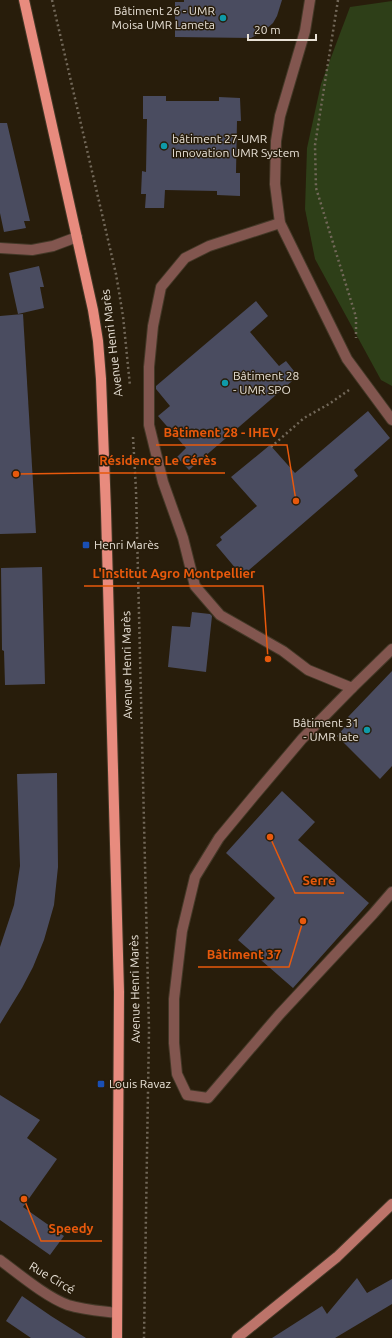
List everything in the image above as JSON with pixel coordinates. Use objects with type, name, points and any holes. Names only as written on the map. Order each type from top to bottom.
[{"type":"main road","name":"Avenue Henri Marès","points":[[24,0],[93,310],[98,341],[106,505],[119,992],[117,1338]]},
{"type":"street","points":[[310,0],[305,31],[280,116],[276,141],[275,184],[280,223],[347,359],[392,420]]},
{"type":"street","points":[[280,223],[209,246],[185,258],[162,287],[152,326],[149,367],[149,425],[163,482],[183,538],[195,586],[220,615],[283,651],[308,670],[352,688]]},
{"type":"street","points":[[0,248],[32,250],[53,246],[77,237]]},
{"type":"street","points":[[392,649],[302,739],[220,838],[195,877],[182,931],[174,999],[174,1043],[177,1074],[187,1095],[208,1098],[279,1015],[392,892]]},
{"type":"street","points":[[237,1338],[337,1257],[392,1204]]},
{"type":"street","name":"Rue Circé","points":[[0,1260],[40,1289],[67,1304],[90,1310],[117,1313]]},
{"type":"path","name":"Avenue Henri Marès","points":[[52,0],[116,274],[125,331],[131,390]]},
{"type":"path","points":[[338,0],[315,145],[316,188],[356,317],[356,340]]},
{"type":"path","points":[[271,447],[304,418],[329,404],[350,389],[355,370]]},
{"type":"path","name":"Avenue Henri Marès","points":[[133,436],[136,490],[149,1030],[144,1338]]},
{"type":"green space","points":[[392,1],[392,386],[381,380],[315,259],[305,209],[307,148],[321,84],[350,7]]},
{"type":"building","name":"Bâtiment 26 - UMR Moisa UMR Lameta","points":[[184,0],[282,0],[273,23],[264,31],[251,38],[175,37],[175,2],[184,2]]},
{"type":"building","name":"bâtiment 27-UMR Innovation UMR System","points":[[143,96],[166,96],[166,101],[219,101],[219,97],[240,98],[241,121],[237,121],[236,173],[240,173],[240,196],[217,195],[217,191],[165,190],[164,208],[145,208],[146,194],[141,194],[142,171],[146,172],[147,119],[143,119]]},
{"type":"building","points":[[0,123],[7,123],[30,221],[24,221],[26,228],[4,232],[0,213]]},
{"type":"building","points":[[39,266],[44,287],[40,287],[44,308],[18,314],[9,273]]},
{"type":"building","name":"Bâtiment 28 - UMR SPO","points":[[256,301],[268,316],[250,332],[279,366],[286,361],[298,376],[189,470],[177,457],[186,448],[158,416],[170,406],[156,389],[156,386]]},
{"type":"building","points":[[23,314],[36,533],[0,534],[0,316]]},
{"type":"building","points":[[368,411],[390,438],[354,470],[358,476],[242,576],[216,545],[222,540],[220,537],[257,506],[231,477],[270,445],[295,473]]},
{"type":"building","points":[[42,567],[45,684],[5,685],[4,651],[2,650],[1,568]]},
{"type":"building","points":[[192,612],[210,614],[212,616],[206,672],[168,667],[172,626],[190,627]]},
{"type":"building","name":"Bâtiment 31 - UMR Iate","points":[[392,671],[392,766],[380,779],[337,736],[351,720],[348,717]]},
{"type":"building","points":[[57,773],[58,867],[54,905],[44,940],[33,967],[0,1024],[0,947],[14,905],[20,866],[17,774]]},
{"type":"building","points":[[282,791],[315,822],[298,840],[369,903],[293,988],[238,940],[275,898],[226,853]]},
{"type":"building","points":[[0,1095],[40,1120],[27,1138],[57,1159],[23,1207],[64,1236],[50,1255],[0,1220]]},
{"type":"building","points":[[357,1278],[367,1293],[392,1279],[392,1304],[335,1338],[272,1338],[322,1306],[327,1314]]},
{"type":"building","points":[[22,1296],[86,1338],[31,1338],[6,1321]]},
{"type":"place","name":"Bâtiment 26 - UMR Moisa UMR Lameta","points":[[223,18]]},
{"type":"place","name":"bâtiment 27-UMR Innovation UMR System","points":[[164,146]]},
{"type":"place","name":"Bâtiment 28 - UMR SPO","points":[[225,383]]},
{"type":"place","name":"Résidence Le Cérès","points":[[16,474]]},
{"type":"place","name":"Bâtiment 28 - IHEV","points":[[296,501]]},
{"type":"place","name":"Henri Marès","points":[[86,545]]},
{"type":"place","name":"L'Institut Agro Montpellier","points":[[268,659]]},
{"type":"place","name":"Bâtiment 31 - UMR Iate","points":[[367,730]]},
{"type":"place","name":"Serre","points":[[270,837]]},
{"type":"place","name":"Bâtiment 37","points":[[303,921]]},
{"type":"place","name":"Louis Ravaz","points":[[101,1084]]},
{"type":"place","name":"Speedy","points":[[24,1199]]}]
